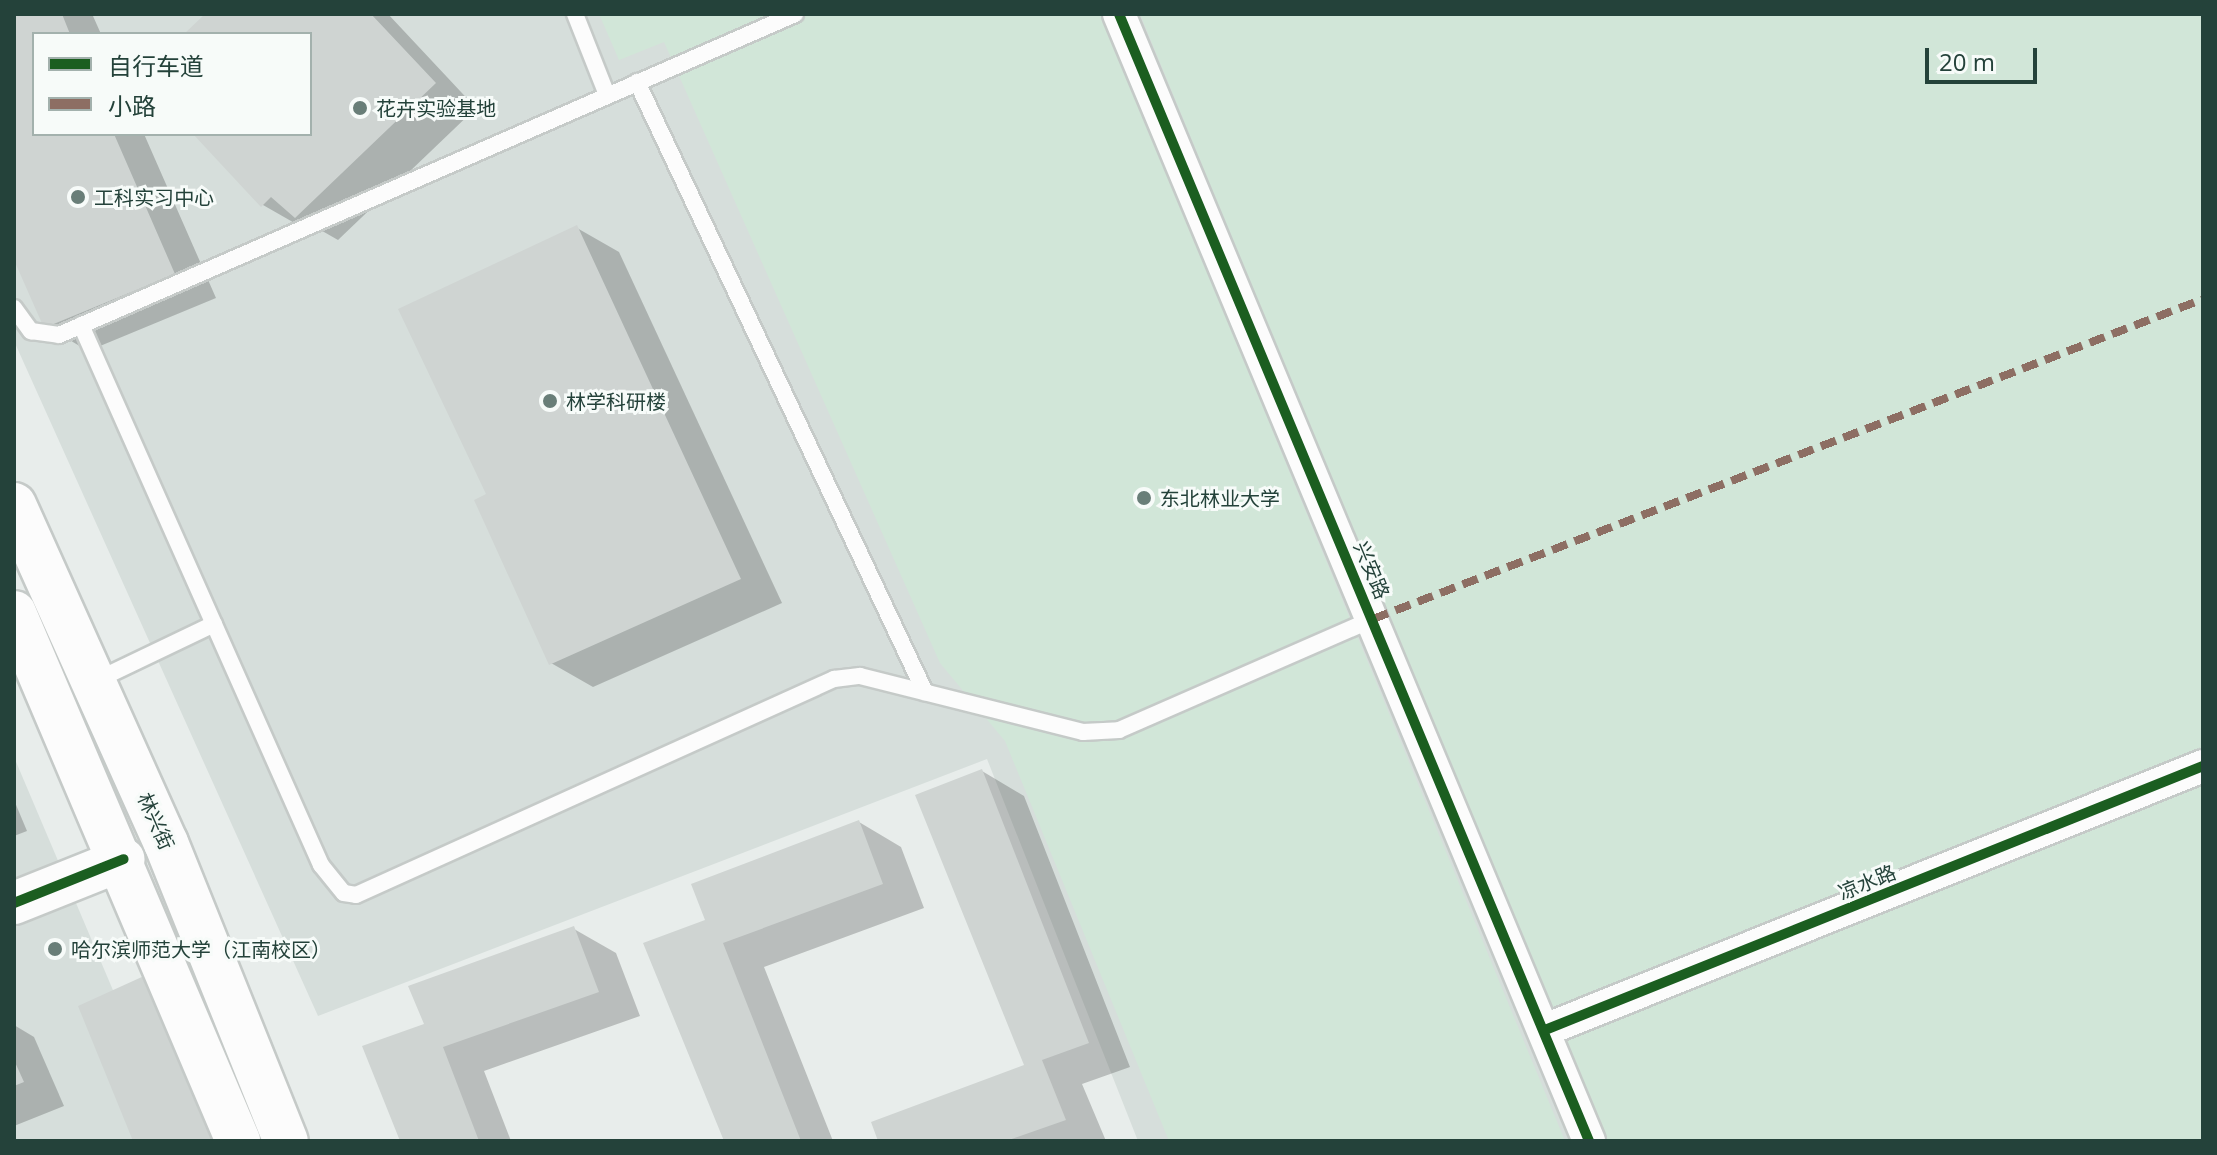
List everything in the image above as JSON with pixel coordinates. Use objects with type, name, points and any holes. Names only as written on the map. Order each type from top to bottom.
[{"type":"main road","name":"林兴街","points":[[14,505],[94,681],[286,1141]]},
{"type":"main road","points":[[14,613],[124,859],[238,1141]]},
{"type":"street","name":"兴安路","points":[[1119,14],[1589,1141]]},
{"type":"street","name":"凉水路","points":[[1545,1030],[2203,766]]},
{"type":"street","points":[[14,903],[124,859]]},
{"type":"lane","points":[[575,14],[607,95]]},
{"type":"lane","points":[[14,308],[43,336],[81,325],[795,14]]},
{"type":"lane","points":[[637,82],[925,692]]},
{"type":"lane","points":[[81,325],[321,865],[344,893],[356,895],[834,679],[860,676],[1083,732],[1119,730],[1373,619]]},
{"type":"lane","points":[[94,681],[214,624]]},
{"type":"shaded area","name":"东北林业大学","points":[[14,14],[2203,14],[2203,1141],[1138,1141],[987,759],[318,1016],[14,341]]},
{"type":"shaded area","name":"哈尔滨师范大学（江南校区）","points":[[14,757],[177,1141],[14,1141]]},
{"type":"green space","points":[[599,14],[1101,14],[1565,1141],[1169,1141],[1005,741],[940,663],[664,42],[619,60]]},
{"type":"green space","points":[[1140,14],[2203,14],[2203,752],[1551,1014]]},
{"type":"green space","points":[[2203,782],[2203,1141],[1603,1141],[1563,1040]]},
{"type":"building","name":"工科实习中心","points":[[14,14],[62,14],[69,32],[32,32],[32,136],[115,136],[175,274],[44,328],[14,260]]},
{"type":"building","name":"花卉实验基地","points":[[205,14],[371,14],[436,83],[295,218],[271,197],[261,207],[195,136],[312,136],[312,32],[186,32]]},
{"type":"building","name":"林学科研楼","points":[[577,225],[741,579],[549,665],[474,500],[486,494],[398,309]]},
{"type":"building","points":[[982,769],[1089,1043],[1042,1060],[1066,1120],[1006,1141],[878,1141],[871,1122],[1024,1065],[915,795]]},
{"type":"building","points":[[859,820],[883,884],[723,943],[801,1141],[724,1141],[643,943],[705,920],[691,884]]},
{"type":"building","points":[[574,926],[599,992],[443,1047],[479,1141],[400,1141],[362,1046],[424,1024],[408,986]]},
{"type":"building","points":[[144,976],[213,1141],[133,1141],[78,1006]]},
{"type":"building","points":[[14,1060],[24,1082],[14,1086]]},
{"type":"marked path","points":[[1373,619],[2203,299]]},
{"type":"cycle path","points":[[1119,14],[1589,1141]]},
{"type":"cycle path","points":[[1545,1030],[2203,766]]},
{"type":"cycle path","points":[[14,903],[124,859]]},
{"type":"place","name":"花卉实验基地","points":[[360,108]]},
{"type":"place","name":"工科实习中心","points":[[78,197]]},
{"type":"place","name":"林学科研楼","points":[[550,401]]},
{"type":"place","name":"东北林业大学","points":[[1144,498]]},
{"type":"place","name":"哈尔滨师范大学（江南校区）","points":[[55,949]]}]
